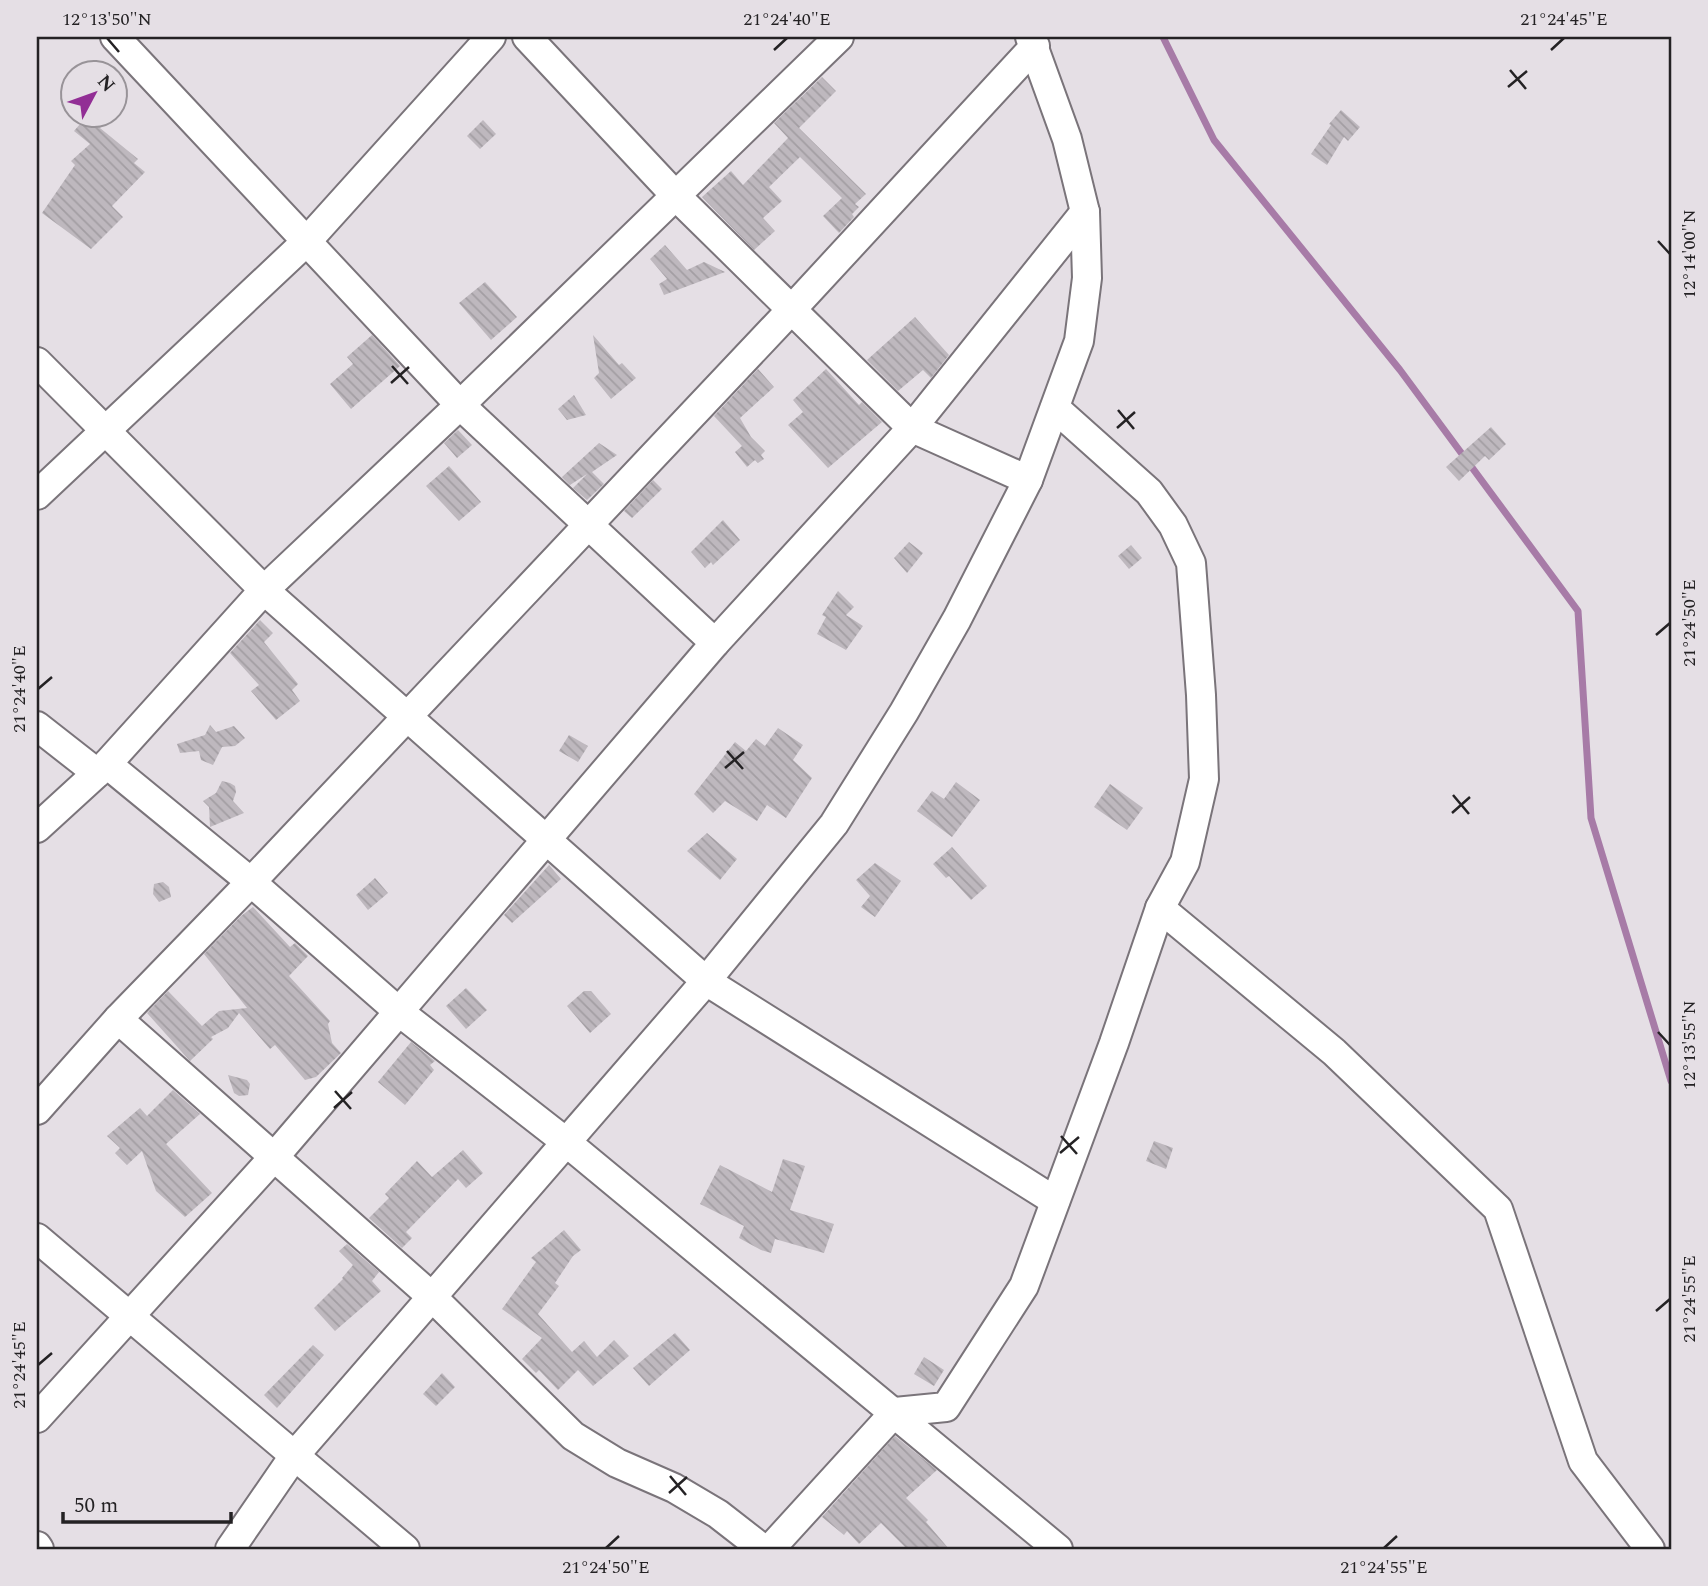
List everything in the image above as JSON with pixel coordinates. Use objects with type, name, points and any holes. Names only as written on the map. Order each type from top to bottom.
[{"type":"street","points":[[115,37],[460,405],[715,643]]},
{"type":"street","points":[[37,495],[307,241],[491,37]]},
{"type":"street","points":[[527,37],[675,195],[912,428],[1028,480]]},
{"type":"street","points":[[37,828],[102,769],[264,590],[460,405],[839,37]]},
{"type":"street","points":[[37,1110],[118,1019],[251,883],[792,309],[1032,41],[1067,139],[1085,212],[1087,278],[1079,341],[1028,480],[957,619],[904,712],[834,824],[706,981],[294,1456],[230,1549]]},
{"type":"street","points":[[37,1418],[275,1156],[715,643],[912,428],[1085,212]]},
{"type":"street","points":[[37,362],[264,590],[706,981],[1055,1201]]},
{"type":"street","points":[[770,1549],[895,1412],[946,1407],[1024,1286],[1114,1043],[1160,908],[1185,862],[1204,779],[1191,562],[1173,525],[1149,492],[1055,408]]},
{"type":"street","points":[[37,726],[102,769],[251,883],[398,1011],[566,1142],[1058,1549]]},
{"type":"street","points":[[1160,908],[1334,1052],[1498,1209],[1584,1461],[1650,1549]]},
{"type":"street","points":[[118,1019],[431,1296],[573,1436],[617,1463],[674,1488],[718,1514],[764,1549]]},
{"type":"street","points":[[37,1238],[405,1549]]},
{"type":"building","points":[[822,77],[836,91],[799,128],[866,194],[855,204],[859,207],[852,214],[854,217],[839,233],[823,216],[842,198],[800,157],[769,187],[782,201],[763,218],[775,231],[754,250],[702,197],[731,171],[743,185],[788,138],[774,123]]},
{"type":"building","points":[[1341,110],[1360,127],[1348,141],[1344,137],[1327,165],[1311,154]]},
{"type":"building","points":[[483,120],[496,134],[480,149],[467,136]]},
{"type":"building","points":[[102,130],[138,159],[134,163],[145,172],[112,206],[123,217],[91,249],[42,213],[75,165],[71,161],[90,144],[74,131]]},
{"type":"building","points":[[665,245],[687,270],[704,262],[725,272],[664,295],[659,284],[667,279],[650,259]]},
{"type":"building","points":[[485,282],[517,317],[491,340],[459,303]]},
{"type":"building","points":[[915,317],[949,355],[931,378],[923,370],[898,391],[867,360]]},
{"type":"building","points":[[372,335],[400,366],[351,409],[330,384],[353,364],[347,357]]},
{"type":"building","points":[[593,335],[619,365],[622,363],[636,378],[611,399],[594,378],[599,373]]},
{"type":"building","points":[[758,369],[774,387],[740,418],[751,437],[765,451],[761,455],[764,459],[758,463],[755,460],[747,467],[735,452],[742,446],[714,416]]},
{"type":"building","points":[[826,369],[859,405],[862,402],[882,422],[828,468],[788,425],[803,412],[793,400]]},
{"type":"building","points":[[574,395],[586,415],[567,420],[558,409]]},
{"type":"building","points":[[1491,427],[1506,444],[1489,460],[1485,456],[1459,481],[1446,467]]},
{"type":"building","points":[[458,430],[472,445],[457,458],[444,443]]},
{"type":"building","points":[[599,443],[617,455],[592,472],[604,484],[587,500],[573,488],[587,474],[570,485],[562,477]]},
{"type":"building","points":[[449,466],[481,502],[459,521],[426,486]]},
{"type":"building","points":[[653,480],[662,489],[632,518],[624,511]]},
{"type":"building","points":[[723,520],[740,540],[713,565],[711,562],[705,568],[691,552]]},
{"type":"building","points":[[909,542],[923,553],[907,573],[894,558]]},
{"type":"building","points":[[1131,545],[1142,558],[1129,569],[1118,556]]},
{"type":"building","points":[[838,591],[854,607],[846,615],[863,626],[846,650],[817,634],[826,617],[822,615]]},
{"type":"building","points":[[260,620],[273,633],[264,642],[298,684],[292,690],[300,701],[276,720],[251,691],[259,685],[230,653]]},
{"type":"building","points":[[210,725],[216,732],[234,726],[245,738],[235,746],[222,747],[213,765],[201,760],[199,751],[180,753],[177,744],[205,735]]},
{"type":"building","points":[[778,728],[803,745],[793,760],[812,778],[786,818],[767,805],[757,821],[725,801],[713,813],[694,794],[735,742],[746,751],[756,739],[765,746]]},
{"type":"building","points":[[569,735],[588,746],[578,762],[559,751]]},
{"type":"building","points":[[222,781],[235,786],[233,801],[244,813],[210,827],[209,807],[203,801],[216,793]]},
{"type":"building","points":[[956,782],[980,800],[952,837],[917,811],[932,791],[944,799]]},
{"type":"building","points":[[1110,784],[1143,808],[1127,830],[1094,807]]},
{"type":"building","points":[[707,833],[737,859],[720,880],[687,851]]},
{"type":"building","points":[[952,847],[987,886],[971,900],[949,876],[946,878],[933,864]]},
{"type":"building","points":[[875,863],[901,881],[875,917],[861,907],[870,896],[856,880]]},
{"type":"building","points":[[549,865],[561,879],[512,923],[504,915]]},
{"type":"building","points":[[375,878],[388,893],[368,910],[356,895]]},
{"type":"building","points":[[163,882],[169,887],[171,897],[159,902],[153,894],[154,884]]},
{"type":"building","points":[[253,907],[290,947],[295,943],[308,956],[289,976],[330,1021],[328,1024],[332,1043],[341,1053],[316,1077],[305,1080],[275,1045],[270,1049],[239,1013],[228,1028],[211,1037],[213,1039],[190,1061],[147,1013],[168,991],[202,1026],[219,1011],[247,1008],[204,954]]},
{"type":"building","points":[[466,988],[487,1010],[466,1029],[446,1006]]},
{"type":"building","points":[[584,991],[591,991],[611,1014],[590,1033],[567,1006]]},
{"type":"building","points":[[411,1042],[435,1061],[430,1065],[434,1070],[405,1105],[378,1082]]},
{"type":"building","points":[[228,1075],[247,1080],[250,1084],[248,1095],[239,1096],[234,1093]]},
{"type":"building","points":[[173,1090],[200,1114],[166,1144],[212,1193],[185,1217],[156,1191],[142,1151],[127,1165],[115,1153],[120,1148],[107,1136],[140,1108],[147,1116]]},
{"type":"building","points":[[1154,1141],[1173,1148],[1166,1169],[1146,1161]]},
{"type":"building","points":[[463,1150],[483,1173],[466,1188],[458,1179],[406,1232],[412,1238],[402,1248],[369,1218],[389,1198],[385,1194],[417,1161],[432,1177]]},
{"type":"building","points":[[783,1159],[805,1166],[790,1210],[834,1224],[824,1253],[775,1239],[771,1253],[761,1250],[739,1238],[744,1226],[700,1204],[720,1165],[772,1192]]},
{"type":"building","points":[[564,1230],[581,1250],[573,1256],[555,1283],[559,1286],[538,1314],[572,1352],[584,1341],[597,1357],[614,1340],[629,1356],[593,1386],[578,1370],[558,1390],[539,1370],[536,1373],[522,1359],[542,1338],[502,1309],[536,1262],[531,1258]]},
{"type":"building","points":[[347,1244],[379,1272],[372,1281],[381,1291],[335,1331],[314,1308],[353,1265],[339,1251]]},
{"type":"building","points":[[675,1333],[690,1350],[649,1386],[633,1368]]},
{"type":"building","points":[[313,1345],[324,1355],[277,1408],[264,1395]]},
{"type":"building","points":[[924,1357],[944,1370],[934,1386],[914,1374]]},
{"type":"building","points":[[442,1373],[455,1387],[436,1406],[423,1394]]},
{"type":"building","points":[[895,1436],[937,1470],[906,1498],[928,1520],[926,1522],[949,1549],[907,1549],[881,1523],[859,1544],[847,1531],[844,1535],[822,1517]]},
{"type":"waterway","points":[[1163,37],[1214,140],[1400,370],[1578,611],[1591,818],[1671,1081]]}]
